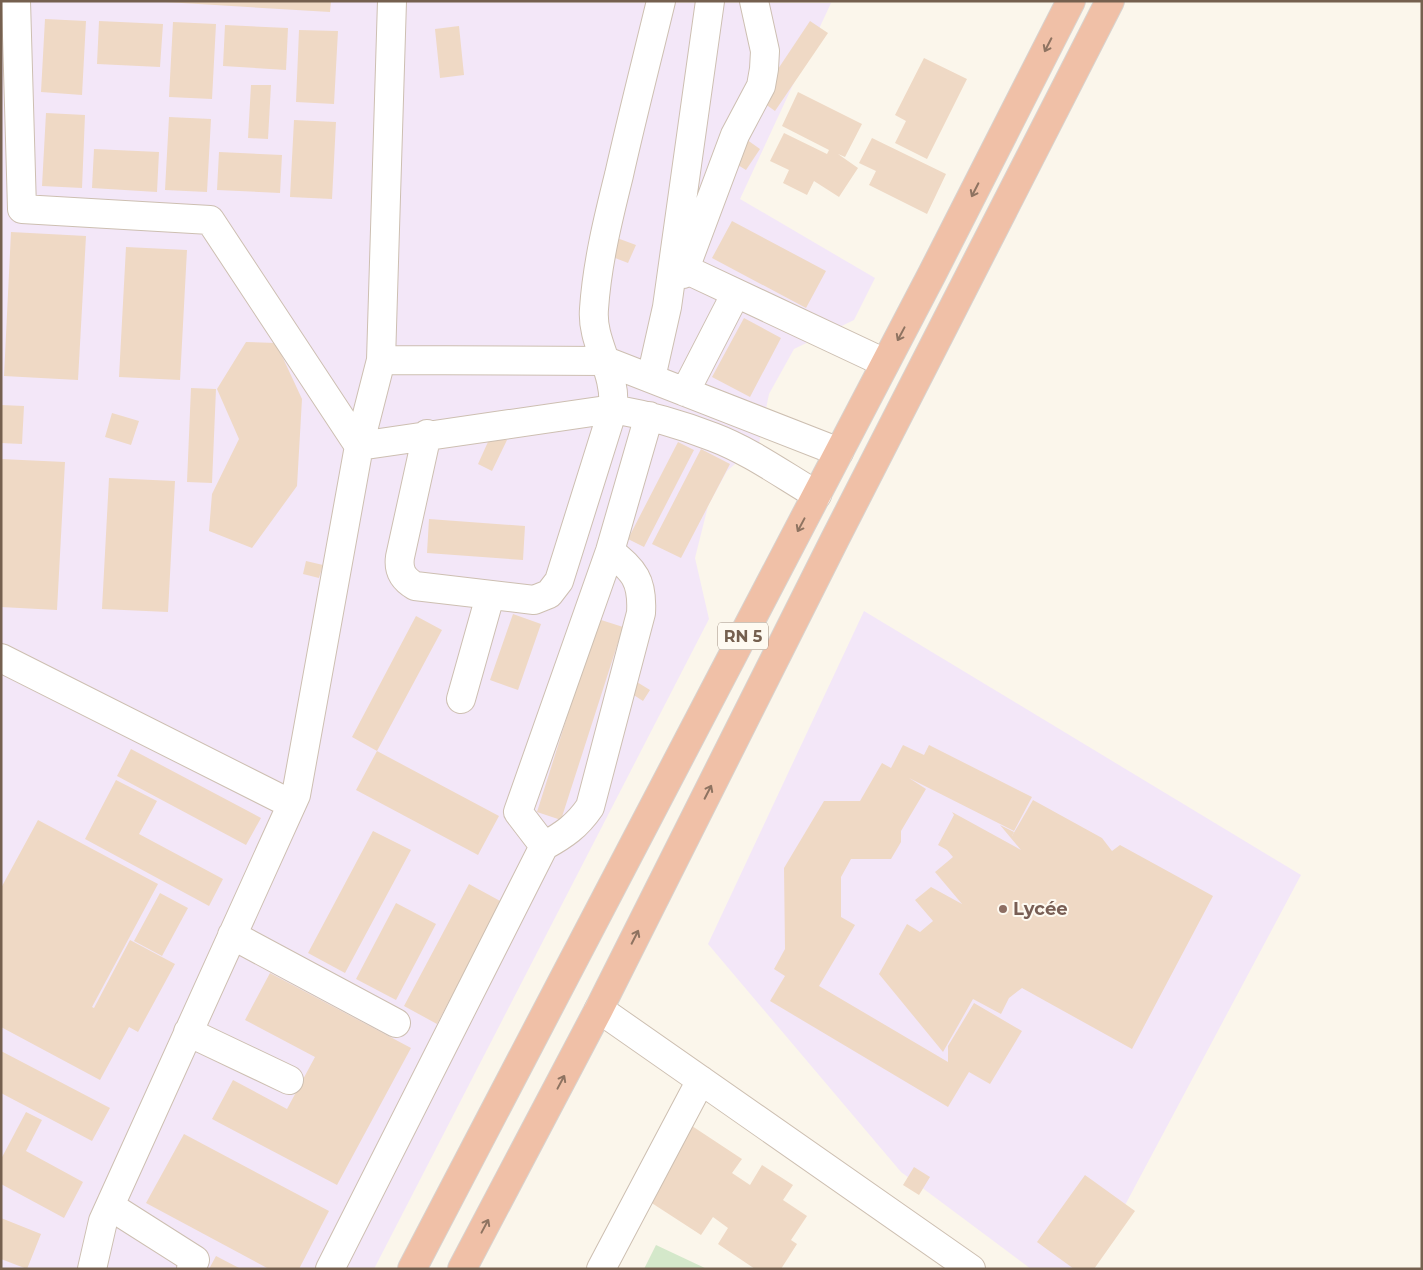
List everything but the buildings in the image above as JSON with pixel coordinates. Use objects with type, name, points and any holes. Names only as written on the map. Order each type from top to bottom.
[{"type":"highway","name":"RN 5","points":[[412,1269],[886,363],[1070,1]]},
{"type":"highway","name":"RN 5","points":[[462,1269],[599,1009],[835,539],[1110,1]]},
{"type":"street","points":[[16,1],[22,209],[210,220],[359,446]]},
{"type":"street","points":[[92,1269],[103,1221],[296,795],[359,446],[381,360],[392,1]]},
{"type":"street","points":[[427,434],[400,557],[399,566],[402,574],[408,582],[415,586],[490,596],[534,600],[542,598],[555,588],[613,409],[614,394],[593,312],[602,247],[661,1]]},
{"type":"street","points":[[651,378],[667,308],[710,1]]},
{"type":"street","points":[[667,308],[685,269],[735,135],[760,86],[764,70],[764,51],[754,1]]},
{"type":"street","points":[[685,269],[886,363]]},
{"type":"street","points":[[685,392],[736,293]]},
{"type":"street","points":[[381,360],[606,361],[839,452]]},
{"type":"street","points":[[359,446],[427,434],[613,409],[649,416],[722,441],[746,453],[816,495]]},
{"type":"street","points":[[544,846],[518,812],[610,551],[649,416]]},
{"type":"street","points":[[330,1269],[544,846],[570,832],[581,821],[590,807],[641,612],[642,595],[638,581],[630,568],[610,551]]},
{"type":"street","points":[[461,699],[490,596]]},
{"type":"street","points":[[1,658],[291,804]]},
{"type":"street","points":[[232,935],[396,1024]]},
{"type":"street","points":[[599,1009],[971,1269]]},
{"type":"street","points":[[188,1032],[289,1080]]},
{"type":"street","points":[[601,1269],[701,1080]]},
{"type":"street","points":[[110,1206],[195,1260],[191,1269]]},
{"type":"shaded area","points":[[1,1],[831,3],[740,199],[875,278],[854,320],[794,349],[769,394],[759,443],[727,471],[708,506],[695,558],[709,619],[374,1269],[1,1269]]},
{"type":"shaded area","name":"Lycée","points":[[864,611],[1301,875],[1091,1269],[1031,1269],[901,1172],[708,944]]},
{"type":"green space","points":[[656,1245],[707,1269],[644,1269]]},
{"type":"place","name":"Lycée","points":[[1003,909]]}]
